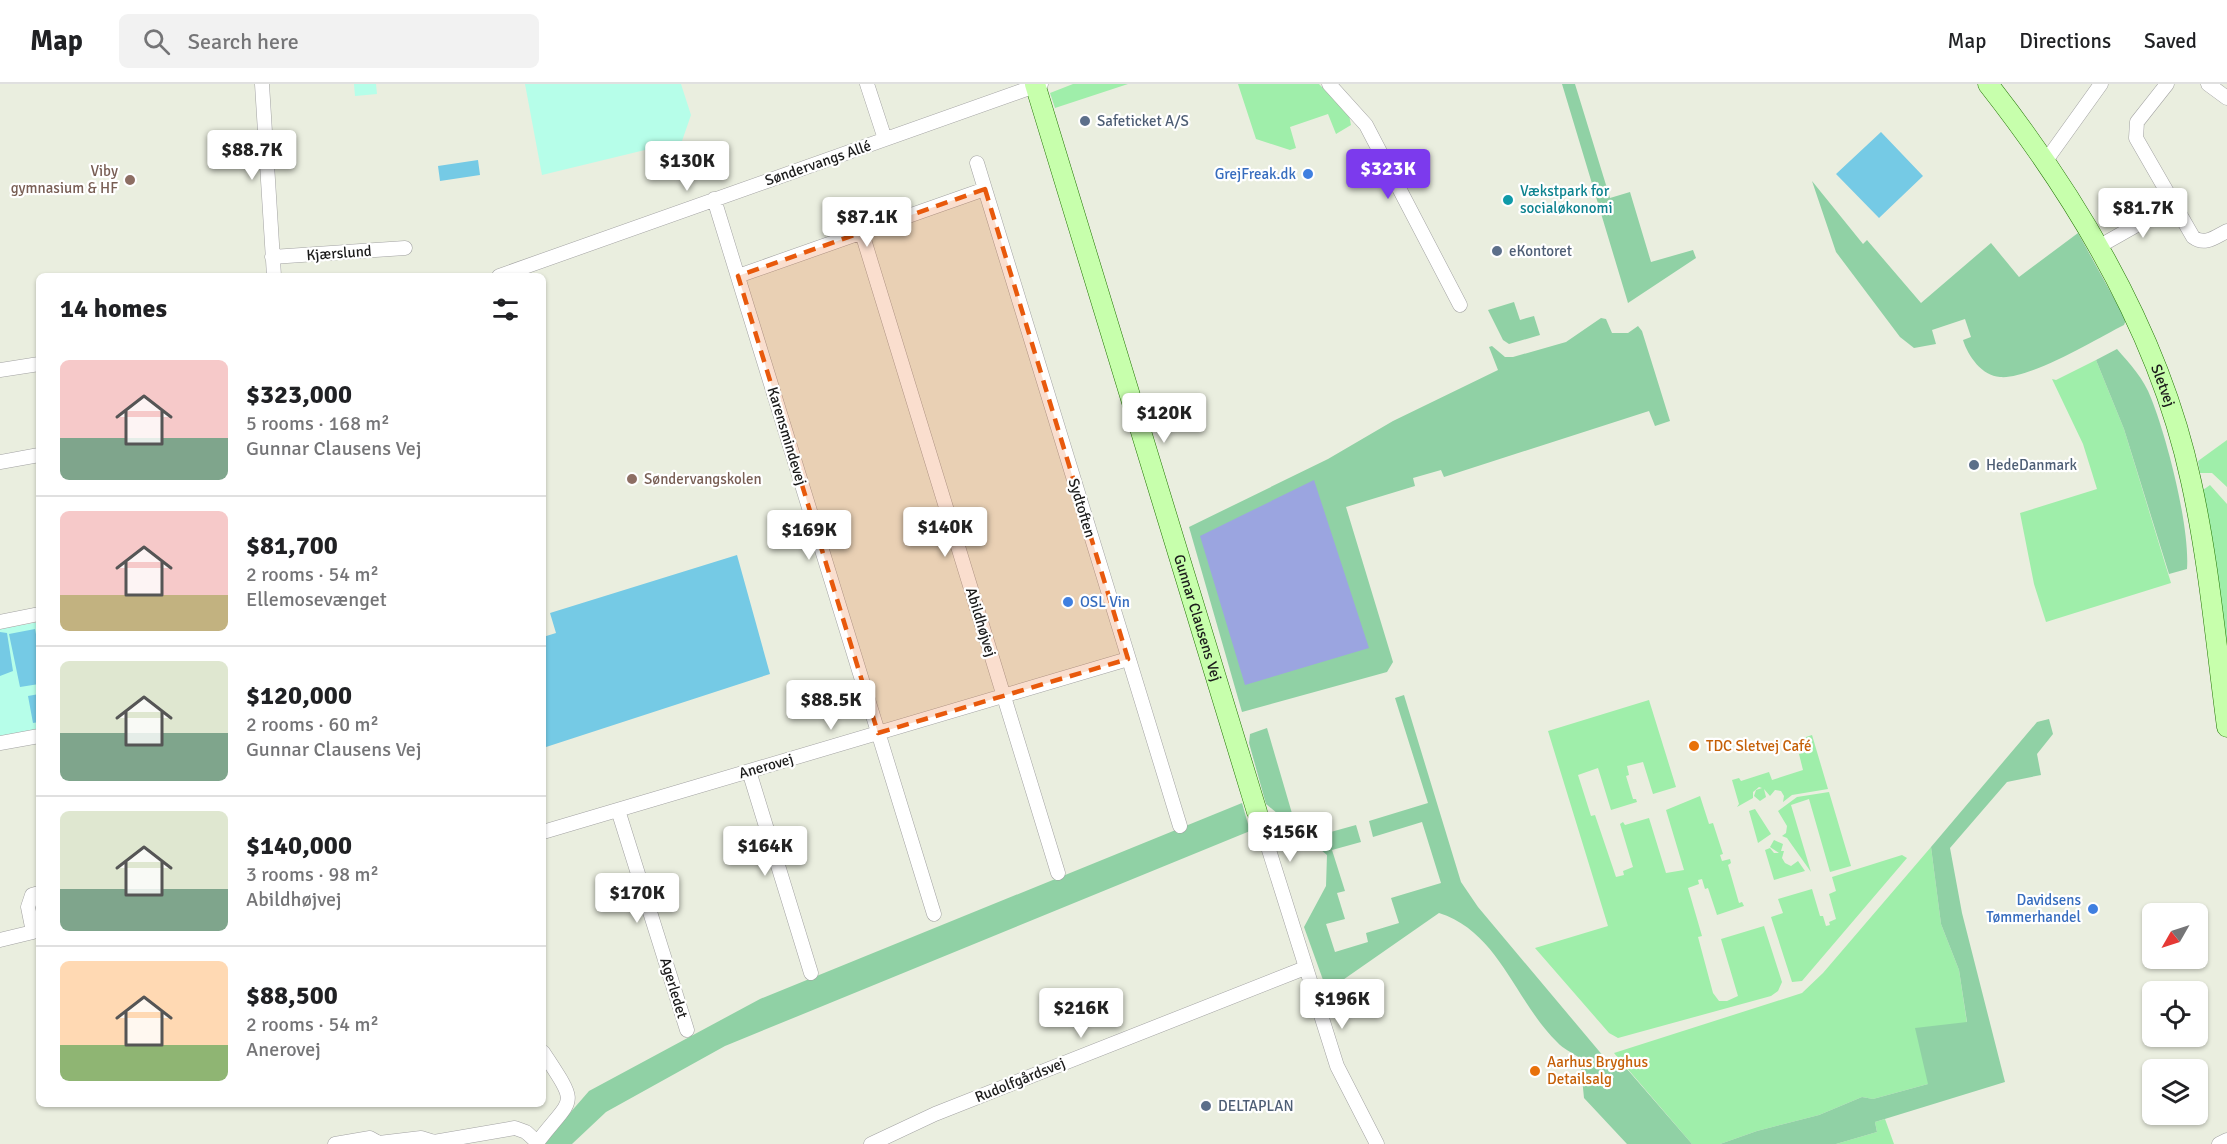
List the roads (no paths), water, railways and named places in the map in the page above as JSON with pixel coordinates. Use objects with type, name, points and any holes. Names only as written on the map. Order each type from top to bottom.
[{"type":"street","points":[[262,84],[274,273]]},
{"type":"street","points":[[867,84],[885,139]]},
{"type":"street","points":[[1329,84],[1366,125],[1460,305]]},
{"type":"street","name":"Sletvej","points":[[1988,84],[2045,162],[2098,247],[2148,349],[2183,448],[2206,566],[2227,727]]},
{"type":"street","points":[[2045,162],[2101,84]]},
{"type":"street","points":[[2167,84],[2135,129],[2136,138],[2193,237],[2198,241],[2208,241],[2227,231]]},
{"type":"street","points":[[2208,84],[2227,98]]},
{"type":"street","name":"Søndervangs Allé","points":[[507,273],[1038,85]]},
{"type":"street","name":"Gunnar Clausens Vej","points":[[1038,85],[1305,968],[1337,1066],[1377,1144]]},
{"type":"street","name":"Sydtoften","points":[[977,163],[1180,825]]},
{"type":"street","points":[[738,276],[985,189]]},
{"type":"street","name":"Karensmindevej","points":[[714,199],[934,914]]},
{"type":"street","points":[[2098,247],[2174,204]]},
{"type":"street","name":"Abildhøjvej","points":[[862,233],[1058,873]]},
{"type":"street","name":"Kjærslund","points":[[273,257],[405,248]]},
{"type":"street","points":[[0,370],[36,364]]},
{"type":"street","points":[[0,462],[36,456]]},
{"type":"street","points":[[0,621],[36,615]]},
{"type":"street","name":"Anerovej","points":[[546,831],[1128,659]]},
{"type":"street","points":[[0,743],[36,737]]},
{"type":"street","points":[[749,771],[811,973]]},
{"type":"street","name":"Agerledet","points":[[618,810],[687,1029]]},
{"type":"street","points":[[0,940],[33,932],[28,907],[32,895],[36,894]]},
{"type":"street","name":"Rudolfgårdsvej","points":[[871,1144],[935,1114],[1305,968]]},
{"type":"street","points":[[335,1144],[370,1138],[379,1143],[421,1138],[434,1142],[503,1128],[526,1132],[536,1143],[567,1108],[569,1098],[567,1089],[546,1058]]},
{"type":"street","points":[[2219,1144],[2227,1140]]},
{"type":"place","name":"Safeticket A/S","points":[[1085,121]]},
{"type":"place","name":"GrejFreak.dk","points":[[1308,174]]},
{"type":"place","name":"Viby gymnasium & HF","points":[[130,180]]},
{"type":"place","name":"Vækstpark for socialøkonomi","points":[[1508,200]]},
{"type":"place","name":"eKontoret","points":[[1497,251]]},
{"type":"place","name":"HedeDanmark","points":[[1974,465]]},
{"type":"place","name":"Søndervangskolen","points":[[632,479]]},
{"type":"place","name":"OSL Vin","points":[[1068,602]]},
{"type":"place","name":"TDC Sletvej Café","points":[[1694,746]]},
{"type":"place","name":"Davidsens Tømmerhandel","points":[[2093,909]]},
{"type":"place","name":"Aarhus Bryghus Detailsalg","points":[[1535,1071]]},
{"type":"place","name":"DELTAPLAN","points":[[1206,1106]]}]
